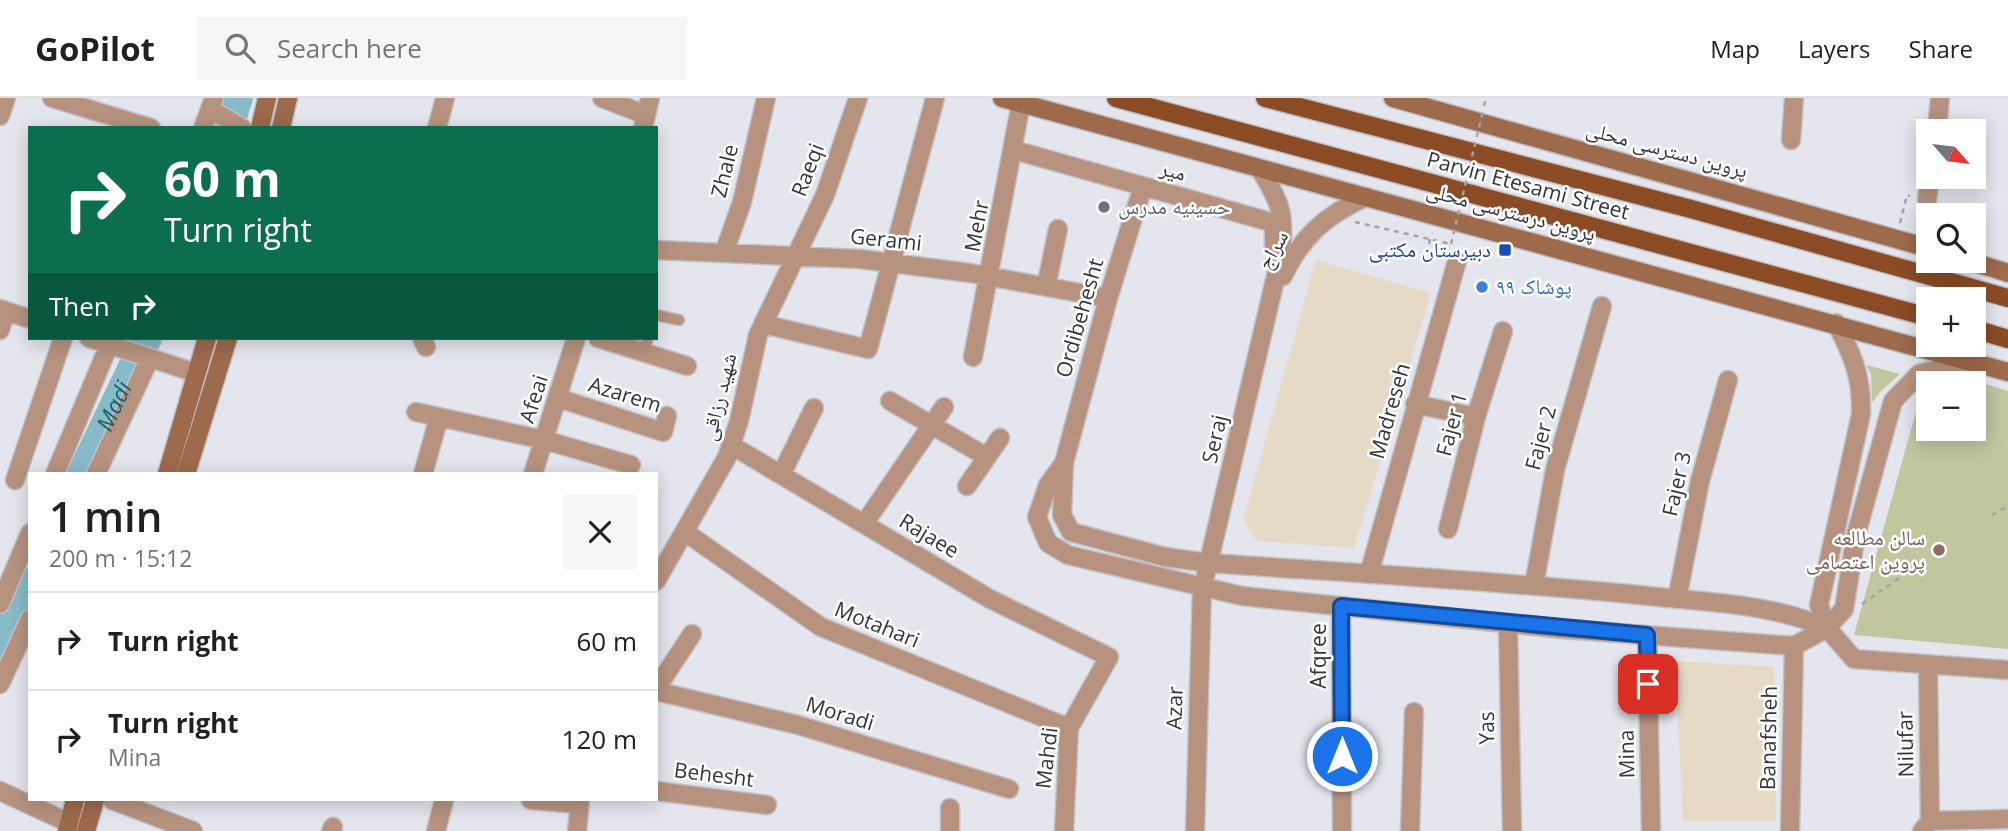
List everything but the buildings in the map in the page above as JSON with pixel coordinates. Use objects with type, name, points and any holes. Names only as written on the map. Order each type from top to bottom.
[{"type":"main road","points":[[260,126],[267,98]]},
{"type":"main road","points":[[281,126],[288,98]]},
{"type":"main road","name":"پروین درسترسی محلی","points":[[1002,98],[2008,372]]},
{"type":"main road","name":"Parvin Etesami Street","points":[[1116,98],[1916,314]]},
{"type":"main road","name":"Parvin Etesami Street","points":[[1265,98],[1691,209],[2008,298]]},
{"type":"main road","name":"پروین دسترسی محلی","points":[[1392,98],[1916,245]]},
{"type":"main road","points":[[1986,266],[2008,273]]},
{"type":"main road","points":[[1986,333],[2008,339]]},
{"type":"main road","points":[[168,472],[206,340]]},
{"type":"main road","points":[[187,472],[227,340]]},
{"type":"main road","points":[[68,827],[75,801]]},
{"type":"main road","points":[[86,831],[94,801]]},
{"type":"street","points":[[0,116],[6,98]]},
{"type":"street","points":[[52,98],[115,123],[137,126]]},
{"type":"street","points":[[438,126],[445,98]]},
{"type":"street","points":[[602,98],[646,114]]},
{"type":"street","name":"Zhale","points":[[724,253],[742,202],[766,98]]},
{"type":"street","name":"Raeqi","points":[[795,256],[825,195],[858,98]]},
{"type":"street","points":[[763,324],[868,349],[935,98]]},
{"type":"street","points":[[1791,140],[1794,98]]},
{"type":"street","points":[[1938,119],[1940,98]]},
{"type":"street","name":"Mehr","points":[[973,357],[1021,103]]},
{"type":"street","points":[[204,126],[212,104],[240,126]]},
{"type":"street","name":"میر","points":[[1014,150],[1274,223],[1273,251],[1278,270]]},
{"type":"street","name":"سراج","points":[[1260,169],[1278,200],[1284,221],[1272,301]]},
{"type":"street","name":"Ordibehesht","points":[[1064,463],[1108,298],[1143,186]]},
{"type":"street","points":[[1927,200],[1928,189]]},
{"type":"street","name":"سراج","points":[[1272,301],[1292,257],[1310,231],[1329,216],[1366,197]]},
{"type":"street","points":[[1046,287],[1058,229]]},
{"type":"street","name":"Gerami","points":[[658,250],[890,263],[1108,298]]},
{"type":"street","name":"شهید رزاقی","points":[[659,570],[685,532],[731,445],[763,324],[795,256]]},
{"type":"street","name":"Madreseh","points":[[1368,573],[1457,261]]},
{"type":"street","name":"Seraj","points":[[1202,587],[1272,301]]},
{"type":"street","name":"Fajer 2","points":[[1534,585],[1555,470],[1602,306]]},
{"type":"street","points":[[0,330],[3,310],[28,317]]},
{"type":"street","points":[[1836,323],[1853,356],[1862,386],[1861,414],[1819,605],[1827,628],[1854,659],[2008,670]]},
{"type":"street","name":"Fajer 1","points":[[1448,529],[1476,417],[1503,331]]},
{"type":"street","points":[[15,480],[62,340]]},
{"type":"street","name":"Afeai","points":[[534,472],[575,340]]},
{"type":"street","points":[[612,340],[646,345],[687,366]]},
{"type":"street","points":[[56,472],[111,341],[150,358],[196,373]]},
{"type":"street","points":[[97,472],[150,358]]},
{"type":"street","points":[[1064,463],[1048,485],[1037,517],[1048,542],[1068,555],[1242,596],[1508,624],[1794,646],[1827,628],[1844,609],[1856,535],[1893,401],[1919,374],[1971,361]]},
{"type":"street","name":"Fajer 3","points":[[1676,599],[1699,481],[1728,380]]},
{"type":"street","name":"Azarem","points":[[558,398],[663,432],[667,416]]},
{"type":"street","points":[[890,401],[987,457]]},
{"type":"street","points":[[1415,404],[1476,417]]},
{"type":"street","points":[[864,524],[944,407]]},
{"type":"street","points":[[781,475],[814,408]]},
{"type":"street","points":[[416,412],[544,440],[631,465]]},
{"type":"street","points":[[1861,414],[1887,418]]},
{"type":"street","points":[[425,472],[439,417]]},
{"type":"street","points":[[967,486],[1000,439]]},
{"type":"street","name":"Rajaee","points":[[731,445],[990,599],[1109,657]]},
{"type":"street","points":[[1064,463],[1062,515],[1071,532],[1165,557],[1209,563],[1534,585],[1676,599],[1799,615],[1827,628]]},
{"type":"street","name":"Motahari","points":[[685,532],[821,627],[1069,728]]},
{"type":"street","points":[[0,604],[28,538]]},
{"type":"street","name":"Azar","points":[[1195,831],[1202,587]]},
{"type":"street","name":"Afqree","points":[[1341,606],[1342,831]]},
{"type":"street","points":[[0,684],[28,624]]},
{"type":"street","name":"Yas","points":[[1508,624],[1511,831]]},
{"type":"street","points":[[658,687],[692,634]]},
{"type":"street","name":"Mina","points":[[1647,635],[1651,831]]},
{"type":"street","name":"Banafsheh","points":[[1790,831],[1794,646]]},
{"type":"street","name":"Mahdi","points":[[1064,831],[1069,728],[1109,657]]},
{"type":"street","name":"Nilufar","points":[[1926,826],[1928,666]]},
{"type":"street","name":"Moradi","points":[[658,690],[798,725],[1009,789]]},
{"type":"street","points":[[1410,831],[1414,712]]},
{"type":"street","points":[[0,791],[68,827]]},
{"type":"street","name":"Behesht","points":[[658,791],[767,805]]},
{"type":"street","points":[[115,801],[181,824],[193,831]]},
{"type":"street","points":[[436,831],[438,801]]},
{"type":"street","points":[[555,801],[579,802],[577,831]]},
{"type":"street","points":[[950,808],[950,831]]},
{"type":"street","points":[[1926,826],[2008,819]]},
{"type":"lane","points":[[658,315],[679,320]]},
{"type":"path","points":[[1329,216],[1451,244],[1483,111]]},
{"type":"path","points":[[1896,239],[1907,195],[1927,200]]},
{"type":"path","points":[[1430,239],[1427,252],[1457,261]]},
{"type":"path","points":[[1992,515],[2008,506]]},
{"type":"path","points":[[1859,606],[1902,576]]},
{"type":"shaded area","points":[[1316,260],[1431,293],[1354,548],[1257,541],[1243,520]]},
{"type":"shaded area","points":[[1675,661],[1774,667],[1776,821],[1683,821]]},
{"type":"green space","points":[[1866,365],[1900,374],[1872,403],[1871,374]]},
{"type":"green space","points":[[1986,384],[2008,391],[2008,649],[1854,635],[1916,412],[1916,441],[1986,441]]},
{"type":"waterway","name":"Madi","points":[[229,126],[238,98]]},
{"type":"waterway","name":"Madi","points":[[83,472],[146,340]]},
{"type":"waterway","name":"Madi","points":[[0,644],[28,586]]},
{"type":"place","name":"حسینیه مدرس","points":[[1104,207]]},
{"type":"place","name":"دبیرستان مکتبی","points":[[1505,250]]},
{"type":"place","name":"پوشاک ۹۹","points":[[1482,287]]},
{"type":"place","name":"سالن مطالعه پروین اعتصامی","points":[[1939,550]]},
{"type":"route","points":[[1342,756],[1341,606],[1647,635],[1648,684]]}]
